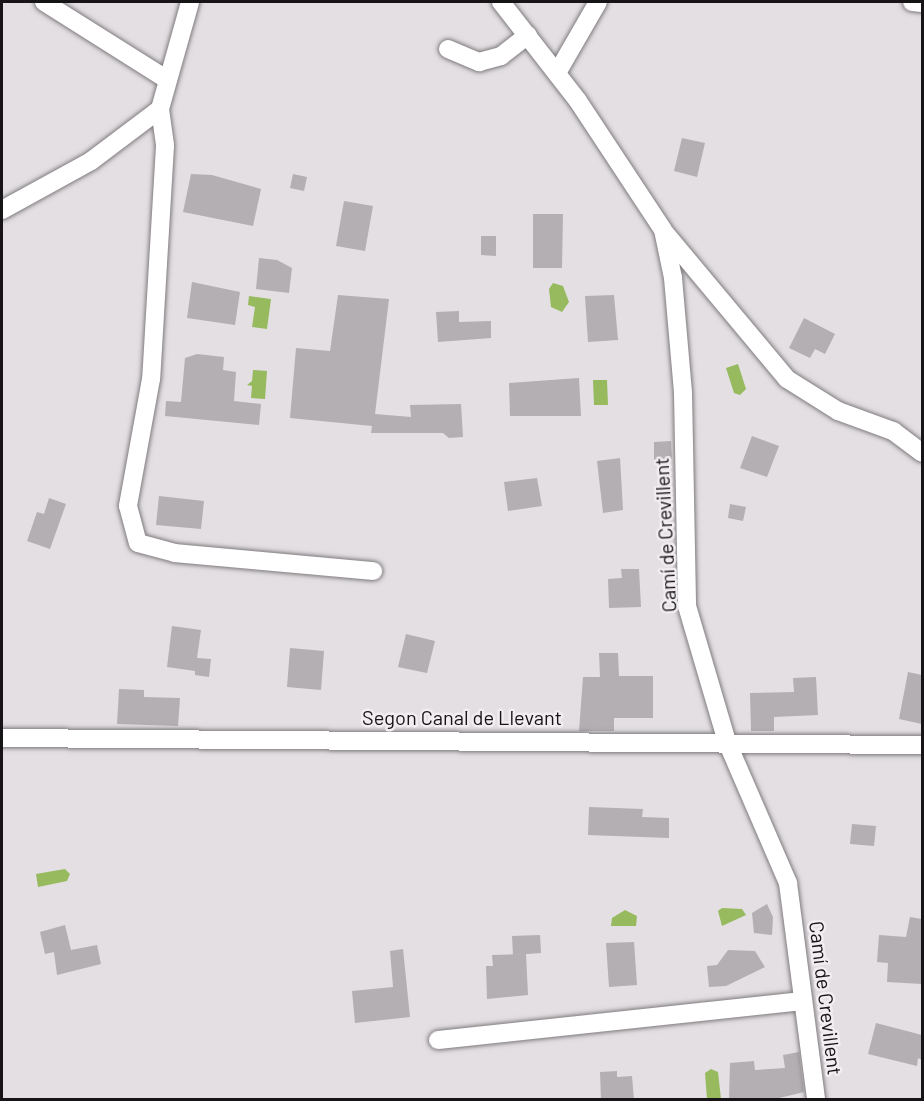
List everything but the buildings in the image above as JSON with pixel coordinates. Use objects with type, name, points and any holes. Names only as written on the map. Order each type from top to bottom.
[{"type":"street","points":[[44,2],[168,80]]},
{"type":"street","points":[[190,2],[160,109],[165,146],[151,379],[128,506],[138,543],[175,553],[373,571]]},
{"type":"street","name":"Camí de Crevillent","points":[[501,2],[557,73],[663,230],[673,278],[683,393],[687,606],[727,742],[788,883],[816,1100]]},
{"type":"street","points":[[557,73],[598,2]]},
{"type":"street","points":[[912,2],[922,3]]},
{"type":"street","points":[[448,49],[479,62],[501,56],[528,35]]},
{"type":"street","points":[[2,210],[91,161],[160,109]]},
{"type":"street","points":[[663,230],[787,379],[838,411],[893,431],[922,453]]},
{"type":"street","name":"Segon Canal de Llevant","points":[[2,738],[922,745]]},
{"type":"street","points":[[438,1040],[804,1001]]},
{"type":"shaded area","points":[[553,283],[563,286],[569,302],[562,312],[551,307],[549,289]]},
{"type":"shaded area","points":[[249,296],[271,299],[267,329],[252,327],[255,307],[248,305]]},
{"type":"shaded area","points":[[738,364],[746,389],[740,395],[734,393],[726,368]]},
{"type":"shaded area","points":[[253,370],[267,371],[265,399],[251,398],[252,386],[247,385],[252,381]]},
{"type":"shaded area","points":[[593,380],[607,380],[608,405],[594,405]]},
{"type":"shaded area","points":[[65,869],[70,874],[67,881],[38,887],[36,874]]},
{"type":"shaded area","points":[[722,908],[742,909],[746,915],[722,926],[718,911]]},
{"type":"shaded area","points":[[625,910],[637,916],[636,926],[611,926],[612,918]]},
{"type":"shaded area","points":[[711,1069],[718,1072],[721,1099],[707,1099],[705,1073]]}]
